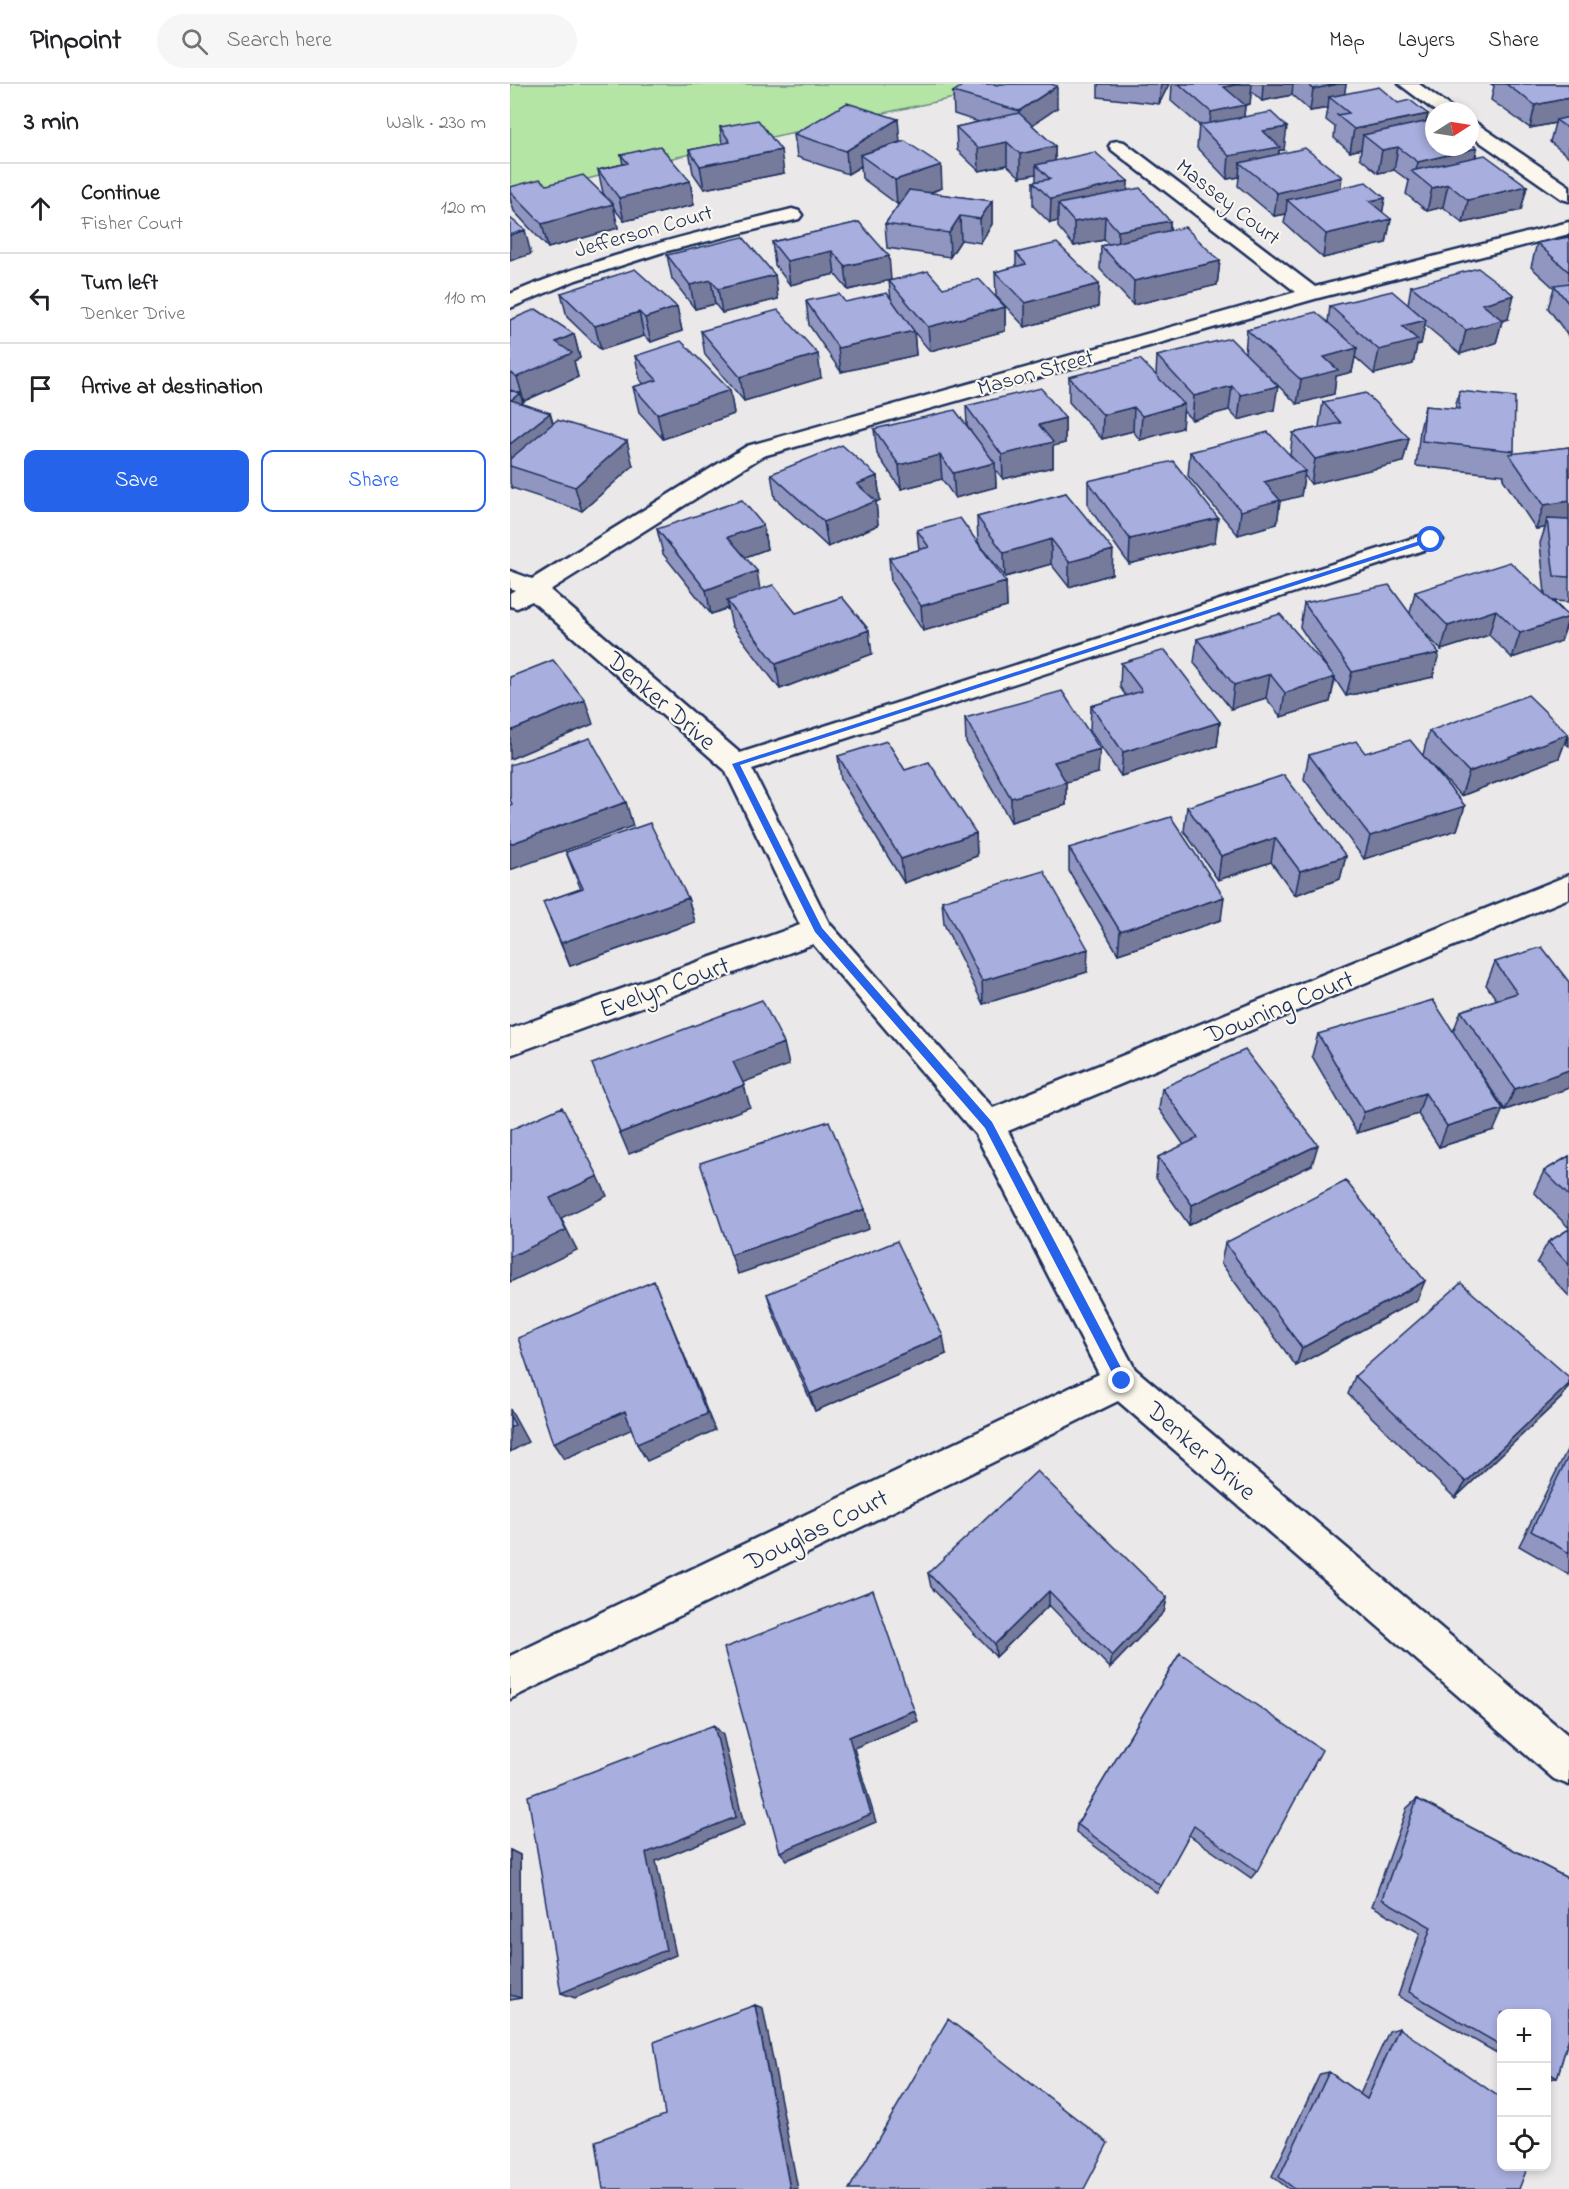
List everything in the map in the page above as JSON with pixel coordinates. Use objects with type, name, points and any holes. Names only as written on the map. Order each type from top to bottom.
[{"type":"street","points":[[1408,84],[1435,102]]},
{"type":"street","points":[[1479,133],[1569,195]]},
{"type":"street","name":"Massey Court","points":[[1118,146],[1311,294]]},
{"type":"street","name":"Jefferson Court","points":[[510,302],[569,276],[656,248],[792,215]]},
{"type":"street","name":"Mason Street","points":[[518,591],[755,451],[1311,294],[1569,228]]},
{"type":"street","points":[[736,764],[1431,540]]},
{"type":"street","name":"Denker Drive","points":[[518,591],[736,764],[818,930],[988,1125],[1122,1381],[1569,1764]]},
{"type":"street","name":"Downing Court","points":[[988,1125],[1569,886]]},
{"type":"street","name":"Evelyn Court","points":[[510,1042],[818,930]]},
{"type":"street","name":"Douglas Court","points":[[510,1678],[1122,1381]]},
{"type":"green space","points":[[510,84],[1019,84],[668,159],[575,182],[510,203]]},
{"type":"building","points":[[965,84],[1051,84],[1057,86],[1019,111],[953,92]]},
{"type":"building","points":[[1179,84],[1241,84],[1224,87],[1245,105],[1211,112]]},
{"type":"building","points":[[1308,84],[1338,84],[1313,89]]},
{"type":"building","points":[[1506,84],[1569,84],[1569,98],[1535,105]]},
{"type":"building","points":[[1379,87],[1398,103],[1410,100],[1425,112],[1425,115],[1354,129],[1337,115],[1349,113],[1329,97]]},
{"type":"building","points":[[847,103],[898,119],[846,151],[794,134]]},
{"type":"building","points":[[1271,112],[1287,127],[1263,131],[1280,147],[1229,156],[1199,125]]},
{"type":"building","points":[[1019,113],[1055,146],[1020,154],[1007,142],[978,148],[956,127]]},
{"type":"building","points":[[1569,117],[1569,129],[1556,120]]},
{"type":"building","points":[[758,120],[781,150],[700,166],[689,150],[730,142],[720,127]]},
{"type":"building","points":[[1425,122],[1425,156],[1443,156],[1418,162],[1398,147],[1382,150],[1363,135]]},
{"type":"building","points":[[905,141],[941,165],[895,180],[860,155]]},
{"type":"building","points":[[660,146],[690,181],[619,198],[598,170],[628,163],[621,155]]},
{"type":"building","points":[[1305,148],[1342,177],[1277,193],[1240,163]]},
{"type":"building","points":[[1095,152],[1128,181],[1051,199],[1033,182],[1050,179],[1036,165]]},
{"type":"building","points":[[1485,155],[1527,186],[1468,200],[1448,184],[1432,188],[1411,171]]},
{"type":"building","points":[[583,175],[613,204],[542,224],[510,191],[510,187],[540,179],[547,185]]},
{"type":"building","points":[[1366,182],[1385,198],[1369,201],[1391,219],[1326,234],[1287,200]]},
{"type":"building","points":[[1140,188],[1170,221],[1118,231],[1105,216],[1074,222],[1058,204]]},
{"type":"building","points":[[909,190],[992,201],[980,219],[960,216],[949,233],[885,224]]},
{"type":"building","points":[[510,218],[525,230],[510,235]]},
{"type":"building","points":[[859,222],[889,256],[845,266],[832,251],[787,261],[772,242]]},
{"type":"building","points":[[1185,227],[1220,261],[1134,281],[1101,246]]},
{"type":"building","points":[[743,237],[775,275],[718,289],[711,280],[690,285],[667,255]]},
{"type":"building","points":[[1569,237],[1569,272],[1537,243]]},
{"type":"building","points":[[1057,243],[1099,284],[1025,303],[995,272],[1026,264],[1016,253]]},
{"type":"building","points":[[1478,268],[1514,295],[1482,304],[1502,320],[1466,330],[1411,286]]},
{"type":"building","points":[[635,269],[677,307],[645,318],[639,312],[595,326],[561,293]]},
{"type":"building","points":[[928,271],[943,288],[979,279],[1005,307],[928,327],[889,281]]},
{"type":"building","points":[[1569,283],[1569,304],[1554,285]]},
{"type":"building","points":[[1392,291],[1426,320],[1402,326],[1418,340],[1379,350],[1330,306]]},
{"type":"building","points":[[887,293],[914,331],[838,348],[806,301],[839,294],[845,302]]},
{"type":"building","points":[[536,309],[574,334],[556,342],[572,353],[517,377],[510,372],[510,320]]},
{"type":"building","points":[[778,310],[818,354],[740,377],[701,331]]},
{"type":"building","points":[[1316,312],[1357,348],[1324,357],[1338,370],[1301,380],[1247,330]]},
{"type":"building","points":[[1230,338],[1278,386],[1241,395],[1232,386],[1194,396],[1157,356]]},
{"type":"building","points":[[681,341],[730,390],[657,414],[633,387],[657,380],[635,356]]},
{"type":"building","points":[[1140,359],[1184,404],[1142,416],[1134,407],[1103,415],[1069,377]]},
{"type":"building","points":[[1041,388],[1065,418],[1039,425],[1053,442],[1002,455],[966,406]]},
{"type":"building","points":[[510,390],[520,393],[511,400],[550,413],[510,444]]},
{"type":"building","points":[[1459,391],[1515,397],[1514,451],[1422,441],[1425,406],[1459,409]]},
{"type":"building","points":[[1366,393],[1409,438],[1315,459],[1293,433],[1341,423],[1323,402]]},
{"type":"building","points":[[955,410],[995,463],[953,473],[940,455],[899,465],[874,429]]},
{"type":"building","points":[[557,420],[627,441],[575,487],[510,466],[510,459]]},
{"type":"building","points":[[1268,432],[1305,471],[1264,482],[1280,500],[1241,511],[1190,452]]},
{"type":"building","points":[[842,445],[877,476],[857,484],[876,501],[824,522],[771,474]]},
{"type":"building","points":[[1569,447],[1569,501],[1544,505],[1509,454]]},
{"type":"building","points":[[1173,461],[1218,518],[1130,539],[1088,481]]},
{"type":"building","points":[[1066,493],[1113,550],[1069,562],[1051,539],[1004,553],[977,517]]},
{"type":"building","points":[[742,500],[763,525],[728,537],[757,571],[706,590],[657,529]]},
{"type":"building","points":[[960,518],[1006,582],[921,606],[889,558],[929,547],[917,530]]},
{"type":"building","points":[[1547,519],[1569,520],[1569,577],[1554,576]]},
{"type":"building","points":[[1510,562],[1569,617],[1520,633],[1496,610],[1448,626],[1415,592]]},
{"type":"building","points":[[773,585],[796,613],[842,597],[869,630],[776,664],[727,601]]},
{"type":"building","points":[[1389,585],[1439,653],[1352,672],[1304,603]]},
{"type":"building","points":[[1280,614],[1335,677],[1285,693],[1270,674],[1234,685],[1197,639]]},
{"type":"building","points":[[1165,650],[1220,722],[1123,752],[1091,706],[1142,691],[1121,663]]},
{"type":"building","points":[[553,660],[585,700],[510,731],[510,677]]},
{"type":"building","points":[[1062,691],[1100,749],[1054,762],[1066,782],[1011,798],[965,718]]},
{"type":"building","points":[[1528,695],[1568,734],[1469,772],[1429,731]]},
{"type":"building","points":[[590,738],[626,802],[510,844],[510,805],[512,804],[510,765]]},
{"type":"building","points":[[1410,740],[1465,806],[1370,836],[1309,755],[1356,741],[1365,753]]},
{"type":"building","points":[[887,741],[905,770],[929,762],[976,833],[901,859],[838,756]]},
{"type":"building","points":[[1284,775],[1346,856],[1300,871],[1275,838],[1221,856],[1187,807]]},
{"type":"building","points":[[1171,817],[1224,897],[1120,931],[1069,848]]},
{"type":"building","points":[[650,823],[688,898],[561,943],[543,902],[583,888],[566,852]]},
{"type":"building","points":[[1044,871],[1088,949],[982,981],[942,901]]},
{"type":"building","points":[[1542,947],[1569,982],[1569,1070],[1515,1089],[1461,1011],[1517,993],[1495,962]]},
{"type":"building","points":[[762,1000],[784,1043],[733,1062],[744,1085],[620,1133],[592,1064]]},
{"type":"building","points":[[1433,1000],[1503,1109],[1447,1126],[1425,1093],[1364,1112],[1318,1034]]},
{"type":"building","points":[[1245,1050],[1318,1145],[1192,1205],[1158,1157],[1198,1138],[1162,1088]]},
{"type":"building","points":[[562,1107],[598,1176],[550,1198],[566,1230],[510,1257],[510,1130]]},
{"type":"building","points":[[829,1121],[865,1209],[731,1255],[700,1163]]},
{"type":"building","points":[[1569,1156],[1569,1196],[1544,1171]]},
{"type":"building","points":[[1346,1181],[1425,1281],[1302,1348],[1225,1243]]},
{"type":"building","points":[[1569,1229],[1569,1265],[1548,1242]]},
{"type":"building","points":[[897,1241],[943,1336],[810,1394],[767,1294]]},
{"type":"building","points":[[654,1281],[707,1414],[637,1444],[625,1411],[553,1443],[518,1338]]},
{"type":"building","points":[[1461,1283],[1569,1377],[1569,1384],[1466,1482],[1355,1376]]},
{"type":"building","points":[[510,1416],[515,1425],[510,1428]]},
{"type":"building","points":[[1569,1455],[1569,1553],[1531,1531]]},
{"type":"building","points":[[1037,1471],[1167,1598],[1112,1656],[1049,1591],[995,1644],[928,1573]]},
{"type":"building","points":[[873,1590],[914,1710],[849,1737],[871,1814],[780,1852],[724,1648]]},
{"type":"building","points":[[1180,1653],[1322,1750],[1257,1871],[1194,1826],[1161,1886],[1077,1824]]},
{"type":"building","points":[[714,1725],[736,1817],[646,1853],[666,1950],[561,1993],[528,1796]]},
{"type":"building","points":[[1417,1799],[1569,1879],[1569,2037],[1557,2078],[1551,2074],[1551,2009],[1497,2009],[1497,2043],[1409,1992],[1431,1927],[1382,1899]]},
{"type":"building","points":[[755,2005],[790,2189],[603,2189],[596,2141],[665,2115],[654,2042]]},
{"type":"building","points":[[948,2019],[1108,2143],[1084,2189],[849,2189]]},
{"type":"building","points":[[1399,2028],[1497,2096],[1497,2171],[1526,2171],[1519,2189],[1295,2189],[1279,2177],[1329,2072],[1367,2099]]},
{"type":"route","points":[[1122,1381],[988,1125],[818,930],[736,764],[1431,540]]}]
